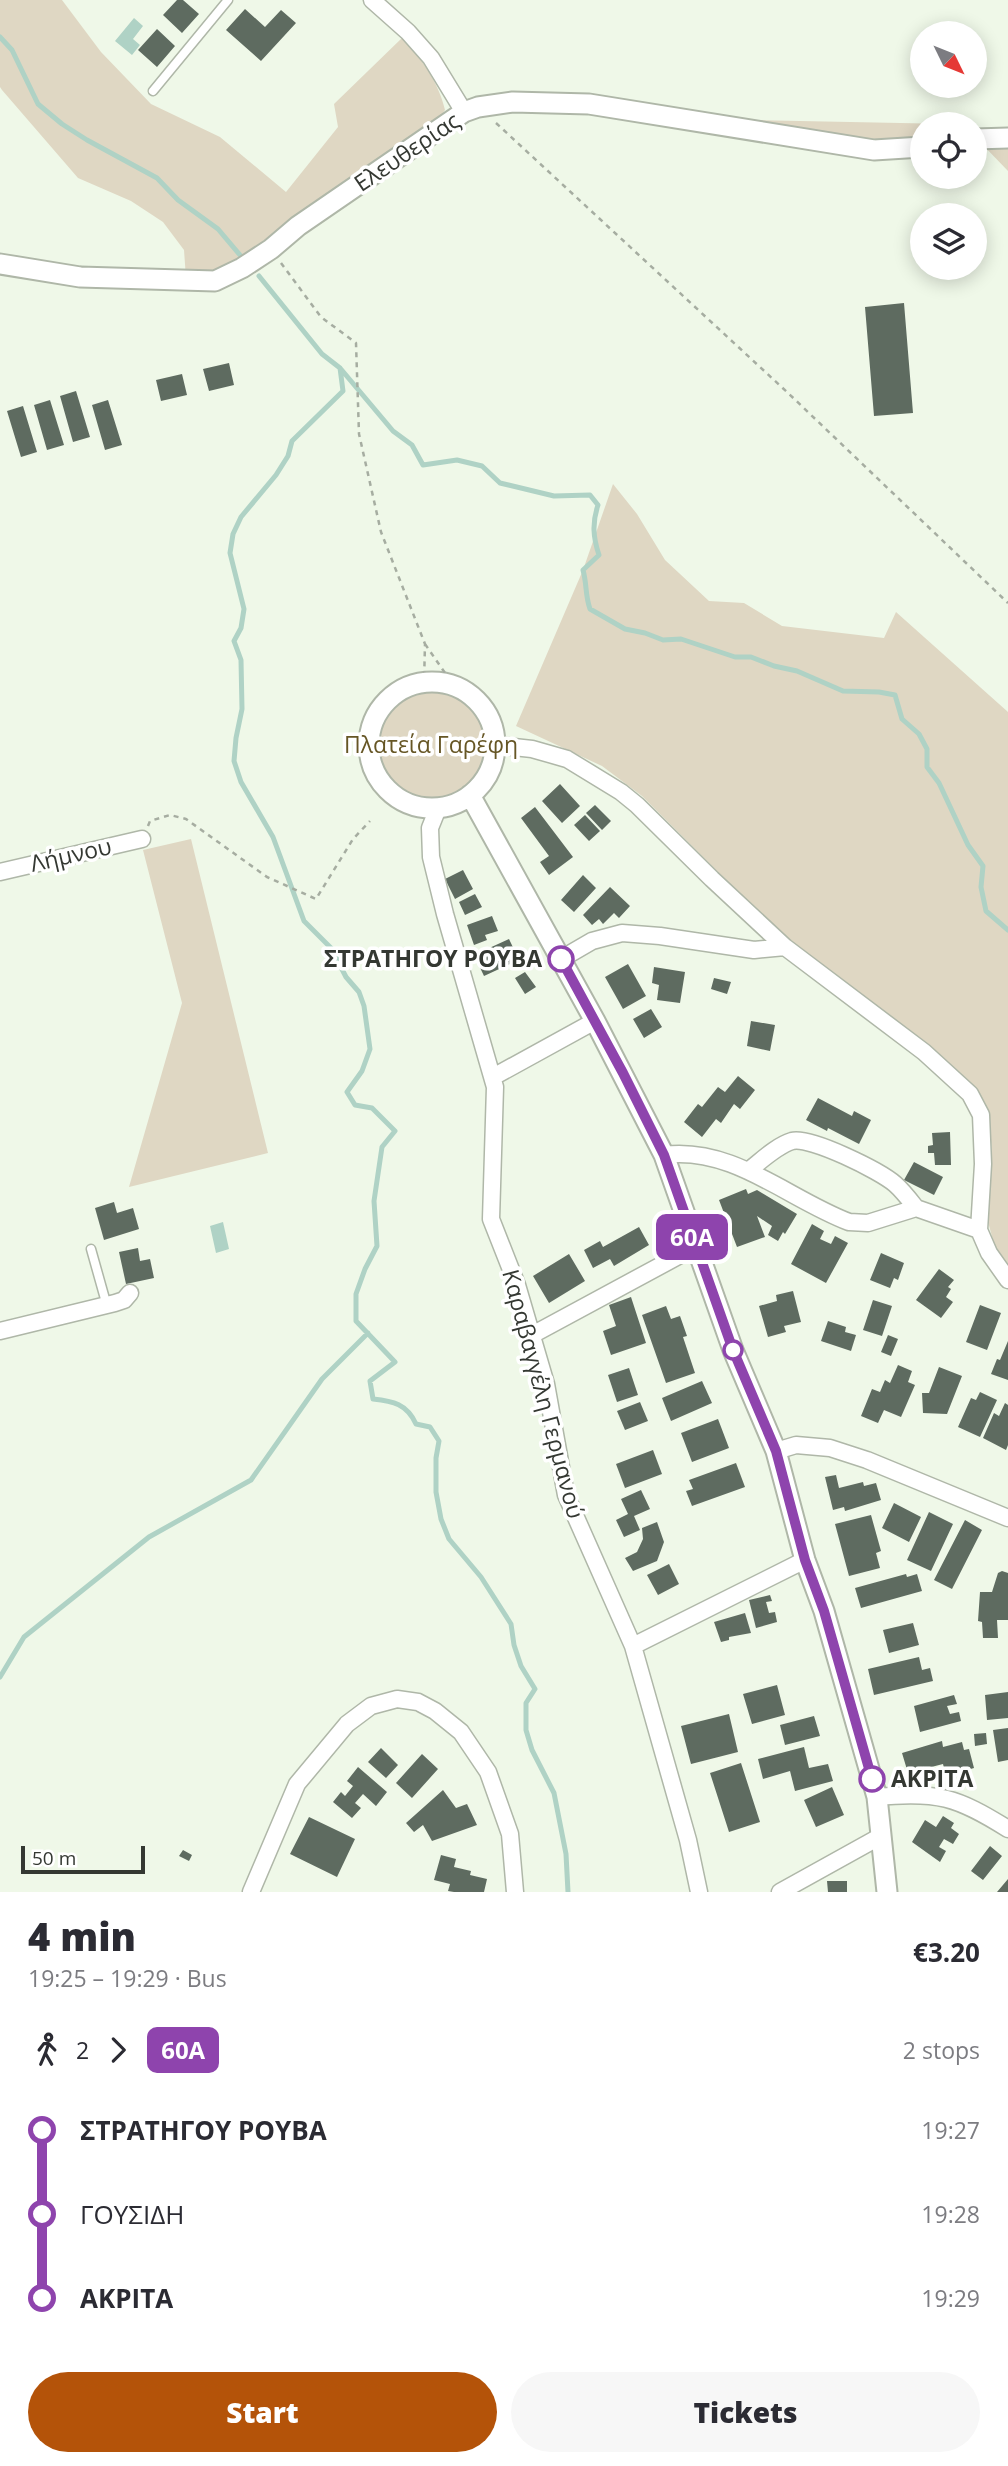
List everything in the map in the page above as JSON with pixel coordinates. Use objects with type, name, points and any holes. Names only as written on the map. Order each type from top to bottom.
[{"type":"street","points":[[372,0],[408,32],[471,109]]},
{"type":"street","name":"Ελευθερίας","points":[[0,264],[80,277],[215,281],[242,268],[271,249],[298,226],[471,109],[513,102],[589,104],[862,148],[910,147]]},
{"type":"street","points":[[987,139],[1008,138]]},
{"type":"street","points":[[424,683],[454,686],[480,705],[491,724],[495,745],[488,773],[470,795],[450,806],[416,806],[395,797],[380,781],[370,760],[370,730],[384,704],[396,694],[424,683]]},
{"type":"street","points":[[495,745],[553,754],[583,767],[606,782],[637,805],[785,947],[924,1052],[970,1094],[981,1115],[983,1164],[979,1230],[989,1254],[1008,1280]]},
{"type":"street","points":[[470,795],[595,1021],[664,1155],[733,1350],[776,1451],[805,1560],[828,1622],[877,1797],[887,1892]]},
{"type":"street","name":"Καραβαγγέλη Γερμανού","points":[[438,808],[430,828],[431,857],[444,914],[493,1077],[496,1096],[491,1219],[517,1284],[546,1384],[566,1495],[633,1646],[688,1840],[699,1892]]},
{"type":"street","name":"Λήμνου","points":[[0,872],[142,839]]},
{"type":"street","points":[[561,959],[592,941],[622,933],[754,950],[785,947]]},
{"type":"street","points":[[493,1077],[595,1021]]},
{"type":"street","points":[[748,1171],[778,1148],[793,1141],[807,1140],[893,1181],[916,1208],[979,1230]]},
{"type":"street","points":[[664,1155],[692,1153],[734,1165],[849,1222],[869,1223],[916,1208]]},
{"type":"street","points":[[532,1335],[695,1247]]},
{"type":"street","points":[[0,1331],[107,1306],[124,1300],[130,1293]]},
{"type":"street","points":[[776,1451],[796,1445],[830,1448],[867,1460],[1008,1518]]},
{"type":"street","points":[[633,1646],[805,1560]]},
{"type":"street","points":[[251,1892],[297,1784],[347,1724],[371,1706],[397,1699],[426,1706],[461,1732],[488,1772],[510,1834],[515,1892]]},
{"type":"street","points":[[877,1797],[920,1793],[948,1797],[1008,1829]]},
{"type":"street","points":[[780,1892],[881,1836]]},
{"type":"lane","points":[[153,91],[229,0]]},
{"type":"lane","points":[[91,1249],[107,1306]]},
{"type":"path","points":[[471,109],[787,392],[1008,603]]},
{"type":"path","points":[[271,249],[321,317],[356,343],[359,434],[381,532],[425,644],[454,686]]},
{"type":"path","points":[[424,683],[425,644]]},
{"type":"path","points":[[142,839],[150,821],[170,815],[186,819],[267,877],[316,899],[353,839],[370,821]]},
{"type":"green space","points":[[0,0],[62,0],[101,52],[151,104],[220,137],[286,192],[338,127],[334,104],[403,37],[428,71],[445,110],[437,121],[387,157],[314,203],[222,276],[186,278],[184,250],[163,222],[131,201],[78,178],[2,90]]},
{"type":"green space","points":[[706,119],[910,123],[910,141],[870,142]]},
{"type":"green space","points":[[1008,143],[1008,171],[987,149],[987,144]]},
{"type":"green space","points":[[613,484],[637,514],[665,560],[709,601],[744,603],[782,626],[884,638],[896,612],[1008,712],[1008,1272],[994,1244],[987,1218],[992,1150],[982,1103],[932,1050],[804,953],[766,920],[642,796],[602,766],[516,726],[583,570]]},
{"type":"green space","name":"Πλατεία Γαρέφη","points":[[432,689],[453,694],[471,706],[483,724],[488,745],[483,766],[471,784],[453,796],[432,801],[411,796],[393,784],[381,766],[376,745],[381,724],[393,706],[411,694]]},
{"type":"green space","points":[[191,839],[268,1153],[129,1187],[182,1003],[143,850]]},
{"type":"shaded area","points":[[134,18],[143,26],[133,39],[140,45],[132,55],[115,41]]},
{"type":"shaded area","points":[[223,1222],[229,1249],[216,1253],[210,1226]]},
{"type":"building","points":[[177,0],[183,0],[199,14],[182,33],[163,15]]},
{"type":"building","points":[[245,9],[265,27],[281,10],[296,23],[261,61],[226,30]]},
{"type":"building","points":[[157,29],[175,46],[157,67],[138,50]]},
{"type":"building","points":[[904,303],[913,413],[874,416],[865,307]]},
{"type":"building","points":[[229,363],[234,385],[209,391],[203,369]]},
{"type":"building","points":[[182,374],[187,395],[161,401],[156,380]]},
{"type":"building","points":[[76,391],[90,437],[73,442],[60,396]]},
{"type":"building","points":[[50,400],[64,445],[47,450],[34,405]]},
{"type":"building","points":[[108,400],[122,445],[105,450],[92,405]]},
{"type":"building","points":[[23,406],[37,452],[21,457],[7,411]]},
{"type":"building","points":[[560,784],[580,806],[562,823],[542,801]]},
{"type":"building","points":[[595,805],[611,821],[602,830],[586,813]]},
{"type":"building","points":[[535,807],[573,857],[549,875],[540,862],[549,856],[521,818]]},
{"type":"building","points":[[585,815],[600,831],[589,841],[574,825]]},
{"type":"building","points":[[463,870],[473,889],[455,899],[445,879]]},
{"type":"building","points":[[583,875],[596,888],[574,912],[561,900]]},
{"type":"building","points":[[610,887],[630,906],[619,918],[614,913],[603,924],[599,919],[592,925],[583,915]]},
{"type":"building","points":[[475,894],[482,907],[465,915],[459,902]]},
{"type":"building","points":[[492,916],[498,931],[485,935],[487,940],[474,945],[467,925]]},
{"type":"building","points":[[509,939],[519,960],[484,976],[474,955]]},
{"type":"building","points":[[628,964],[646,996],[623,1009],[605,977]]},
{"type":"building","points":[[654,967],[685,972],[680,1003],[657,1000],[659,985],[652,983]]},
{"type":"building","points":[[525,972],[536,987],[525,994],[515,978]]},
{"type":"building","points":[[714,978],[731,982],[727,994],[711,989]]},
{"type":"building","points":[[651,1009],[662,1027],[644,1038],[633,1019]]},
{"type":"building","points":[[751,1021],[775,1025],[770,1051],[747,1046]]},
{"type":"building","points":[[738,1076],[755,1090],[740,1109],[734,1104],[721,1123],[716,1119],[702,1137],[684,1122],[698,1104],[702,1107],[718,1087],[725,1092]]},
{"type":"building","points":[[818,1098],[852,1116],[854,1111],[871,1120],[859,1144],[806,1120]]},
{"type":"building","points":[[950,1132],[951,1165],[935,1165],[934,1153],[928,1153],[928,1146],[933,1145],[932,1133]]},
{"type":"building","points":[[914,1162],[943,1177],[934,1195],[904,1180]]},
{"type":"building","points":[[746,1189],[748,1194],[757,1190],[797,1214],[778,1241],[768,1235],[772,1226],[757,1216],[765,1237],[737,1247],[719,1200]]},
{"type":"building","points":[[114,1202],[117,1213],[133,1208],[139,1229],[104,1240],[95,1208]]},
{"type":"building","points":[[812,1224],[824,1231],[820,1239],[831,1244],[835,1236],[848,1243],[826,1283],[791,1264]]},
{"type":"building","points":[[639,1227],[649,1245],[614,1266],[610,1259],[593,1268],[584,1250],[600,1241],[603,1247]]},
{"type":"building","points":[[138,1248],[140,1261],[150,1259],[154,1278],[126,1284],[119,1252]]},
{"type":"building","points":[[881,1253],[904,1263],[898,1280],[894,1278],[890,1288],[870,1280]]},
{"type":"building","points":[[569,1254],[585,1281],[549,1303],[533,1276]]},
{"type":"building","points":[[939,1269],[954,1280],[948,1287],[951,1289],[946,1297],[953,1302],[941,1318],[916,1300]]},
{"type":"building","points":[[793,1291],[801,1322],[784,1326],[786,1332],[768,1337],[759,1306],[777,1301],[776,1295]]},
{"type":"building","points":[[631,1297],[646,1343],[611,1355],[603,1331],[616,1326],[609,1305]]},
{"type":"building","points":[[873,1300],[892,1306],[882,1336],[863,1330]]},
{"type":"building","points":[[980,1305],[1001,1313],[987,1350],[966,1342]]},
{"type":"building","points":[[666,1306],[671,1319],[680,1316],[687,1336],[683,1337],[695,1373],[666,1383],[642,1315]]},
{"type":"building","points":[[828,1321],[846,1327],[845,1332],[856,1335],[851,1351],[821,1341]]},
{"type":"building","points":[[888,1335],[898,1339],[891,1356],[881,1352]]},
{"type":"building","points":[[1008,1341],[1008,1380],[991,1374]]},
{"type":"building","points":[[898,1365],[912,1371],[908,1382],[915,1385],[901,1417],[884,1410],[878,1423],[861,1416],[872,1389],[880,1392],[885,1380],[890,1383]]},
{"type":"building","points":[[939,1367],[962,1376],[947,1414],[923,1413],[922,1393],[929,1393]]},
{"type":"building","points":[[629,1368],[638,1395],[617,1402],[608,1375]]},
{"type":"building","points":[[702,1381],[712,1403],[671,1421],[662,1398]]},
{"type":"building","points":[[980,1392],[997,1400],[980,1437],[958,1427],[971,1398],[976,1400]]},
{"type":"building","points":[[640,1402],[648,1421],[625,1430],[617,1411]]},
{"type":"building","points":[[1005,1403],[1008,1405],[1006,1450],[983,1438],[994,1413],[999,1416]]},
{"type":"building","points":[[718,1419],[729,1448],[692,1462],[681,1433]]},
{"type":"building","points":[[653,1450],[662,1474],[625,1488],[616,1464]]},
{"type":"building","points":[[736,1463],[745,1487],[692,1506],[686,1491],[693,1489],[689,1480]]},
{"type":"building","points":[[836,1475],[839,1488],[863,1482],[864,1486],[876,1483],[881,1500],[845,1511],[844,1507],[833,1510],[825,1477]]},
{"type":"building","points":[[641,1490],[650,1509],[634,1516],[640,1530],[624,1537],[616,1520],[628,1514],[621,1499]]},
{"type":"building","points":[[894,1503],[921,1517],[909,1542],[882,1528]]},
{"type":"building","points":[[929,1512],[953,1524],[931,1571],[907,1560]]},
{"type":"building","points":[[871,1515],[881,1551],[876,1553],[880,1568],[849,1576],[835,1524]]},
{"type":"building","points":[[965,1520],[982,1530],[952,1589],[934,1580]]},
{"type":"building","points":[[657,1522],[664,1542],[657,1561],[633,1571],[625,1558],[637,1552],[643,1539],[642,1528]]},
{"type":"building","points":[[669,1564],[679,1584],[658,1595],[647,1575]]},
{"type":"building","points":[[998,1573],[1008,1573],[1008,1620],[997,1620],[998,1638],[983,1638],[982,1622],[978,1621],[980,1592],[992,1592]]},
{"type":"building","points":[[906,1574],[907,1577],[917,1574],[922,1591],[861,1608],[855,1588]]},
{"type":"building","points":[[770,1595],[772,1601],[766,1602],[769,1613],[775,1612],[777,1622],[756,1628],[749,1600]]},
{"type":"building","points":[[745,1613],[751,1633],[729,1637],[729,1640],[721,1642],[714,1622]]},
{"type":"building","points":[[913,1623],[919,1645],[889,1653],[883,1630]]},
{"type":"building","points":[[919,1657],[922,1670],[930,1668],[933,1681],[874,1695],[868,1669]]},
{"type":"building","points":[[777,1685],[785,1715],[752,1724],[743,1694]]},
{"type":"building","points":[[1008,1692],[1008,1718],[987,1720],[985,1695]]},
{"type":"building","points":[[954,1695],[957,1704],[947,1706],[950,1714],[959,1712],[961,1721],[920,1732],[914,1706]]},
{"type":"building","points":[[729,1714],[738,1752],[691,1764],[681,1726]]},
{"type":"building","points":[[814,1716],[820,1736],[785,1745],[780,1725]]},
{"type":"building","points":[[1008,1728],[1008,1760],[998,1762],[993,1730]]},
{"type":"building","points":[[986,1733],[987,1744],[975,1746],[974,1734]]},
{"type":"building","points":[[942,1741],[943,1747],[962,1742],[964,1750],[969,1749],[974,1768],[946,1776],[943,1764],[908,1773],[902,1753]]},
{"type":"building","points":[[804,1747],[809,1768],[828,1764],[833,1781],[795,1791],[790,1771],[763,1779],[758,1759]]},
{"type":"building","points":[[381,1748],[398,1765],[386,1778],[368,1762]]},
{"type":"building","points":[[422,1754],[438,1769],[412,1798],[396,1783]]},
{"type":"building","points":[[741,1763],[760,1822],[729,1832],[710,1773]]},
{"type":"building","points":[[358,1767],[387,1792],[376,1806],[363,1794],[355,1803],[361,1808],[352,1818],[333,1802],[341,1792],[345,1796],[353,1786],[347,1781]]},
{"type":"building","points":[[832,1787],[844,1815],[816,1827],[804,1800]]},
{"type":"building","points":[[443,1790],[456,1808],[467,1804],[477,1825],[432,1841],[423,1825],[414,1832],[406,1823]]},
{"type":"building","points":[[943,1816],[954,1823],[951,1828],[959,1834],[953,1844],[944,1839],[939,1847],[946,1851],[940,1862],[912,1842],[925,1820],[936,1827]]},
{"type":"building","points":[[309,1817],[355,1839],[337,1877],[290,1854]]},
{"type":"building","points":[[990,1846],[1002,1856],[983,1880],[971,1871]]},
{"type":"building","points":[[183,1850],[192,1855],[189,1861],[179,1856]]},
{"type":"building","points":[[441,1855],[456,1859],[454,1867],[487,1879],[484,1892],[448,1891],[450,1884],[434,1880]]},
{"type":"building","points":[[1008,1879],[1008,1892],[997,1892]]},
{"type":"building","points":[[827,1881],[847,1881],[847,1892],[828,1892]]},
{"type":"waterway","points":[[0,37],[12,50],[38,104],[87,140],[157,178],[178,200],[218,229],[240,255]]},
{"type":"waterway","points":[[259,276],[322,354],[340,368],[393,431],[412,445],[423,465],[457,460],[482,466],[500,483],[554,496],[590,495],[598,505],[594,530],[599,555],[583,570],[590,609],[625,629],[663,640],[681,639],[735,657],[751,657],[797,671],[843,691],[895,695],[902,719],[919,734],[927,749],[927,767],[939,783],[968,845],[983,866],[981,887],[986,911],[1008,930]]},
{"type":"waterway","points":[[340,368],[343,391],[292,441],[288,456],[276,475],[241,517],[233,534],[230,553],[244,609],[241,628],[234,641],[241,660],[242,709],[234,761],[241,782],[273,837],[304,921],[331,948],[346,977],[359,992],[364,1006],[370,1049],[362,1071],[347,1092],[355,1105],[372,1108],[395,1131],[382,1147],[374,1201],[377,1246],[356,1294],[356,1321],[395,1362],[370,1381],[373,1399],[404,1408],[416,1424],[430,1427],[439,1441],[436,1492],[441,1519],[449,1539],[481,1577],[511,1624],[521,1666],[535,1689],[526,1703],[526,1730],[532,1750],[554,1793],[566,1854],[568,1892]]},
{"type":"waterway","points":[[0,1677],[24,1637],[149,1537],[251,1480],[322,1379],[368,1333]]},
{"type":"bus line","name":"60Α","points":[[561,959],[664,1155],[733,1350],[776,1451],[805,1560],[824,1611],[872,1779]]},
{"type":"place","name":"ΣΤΡΑΤΗΓΟΥ ΡΟΥΒΑ","points":[[561,959]]},
{"type":"place","name":"ΑΚΡΙΤΑ","points":[[872,1779]]}]
